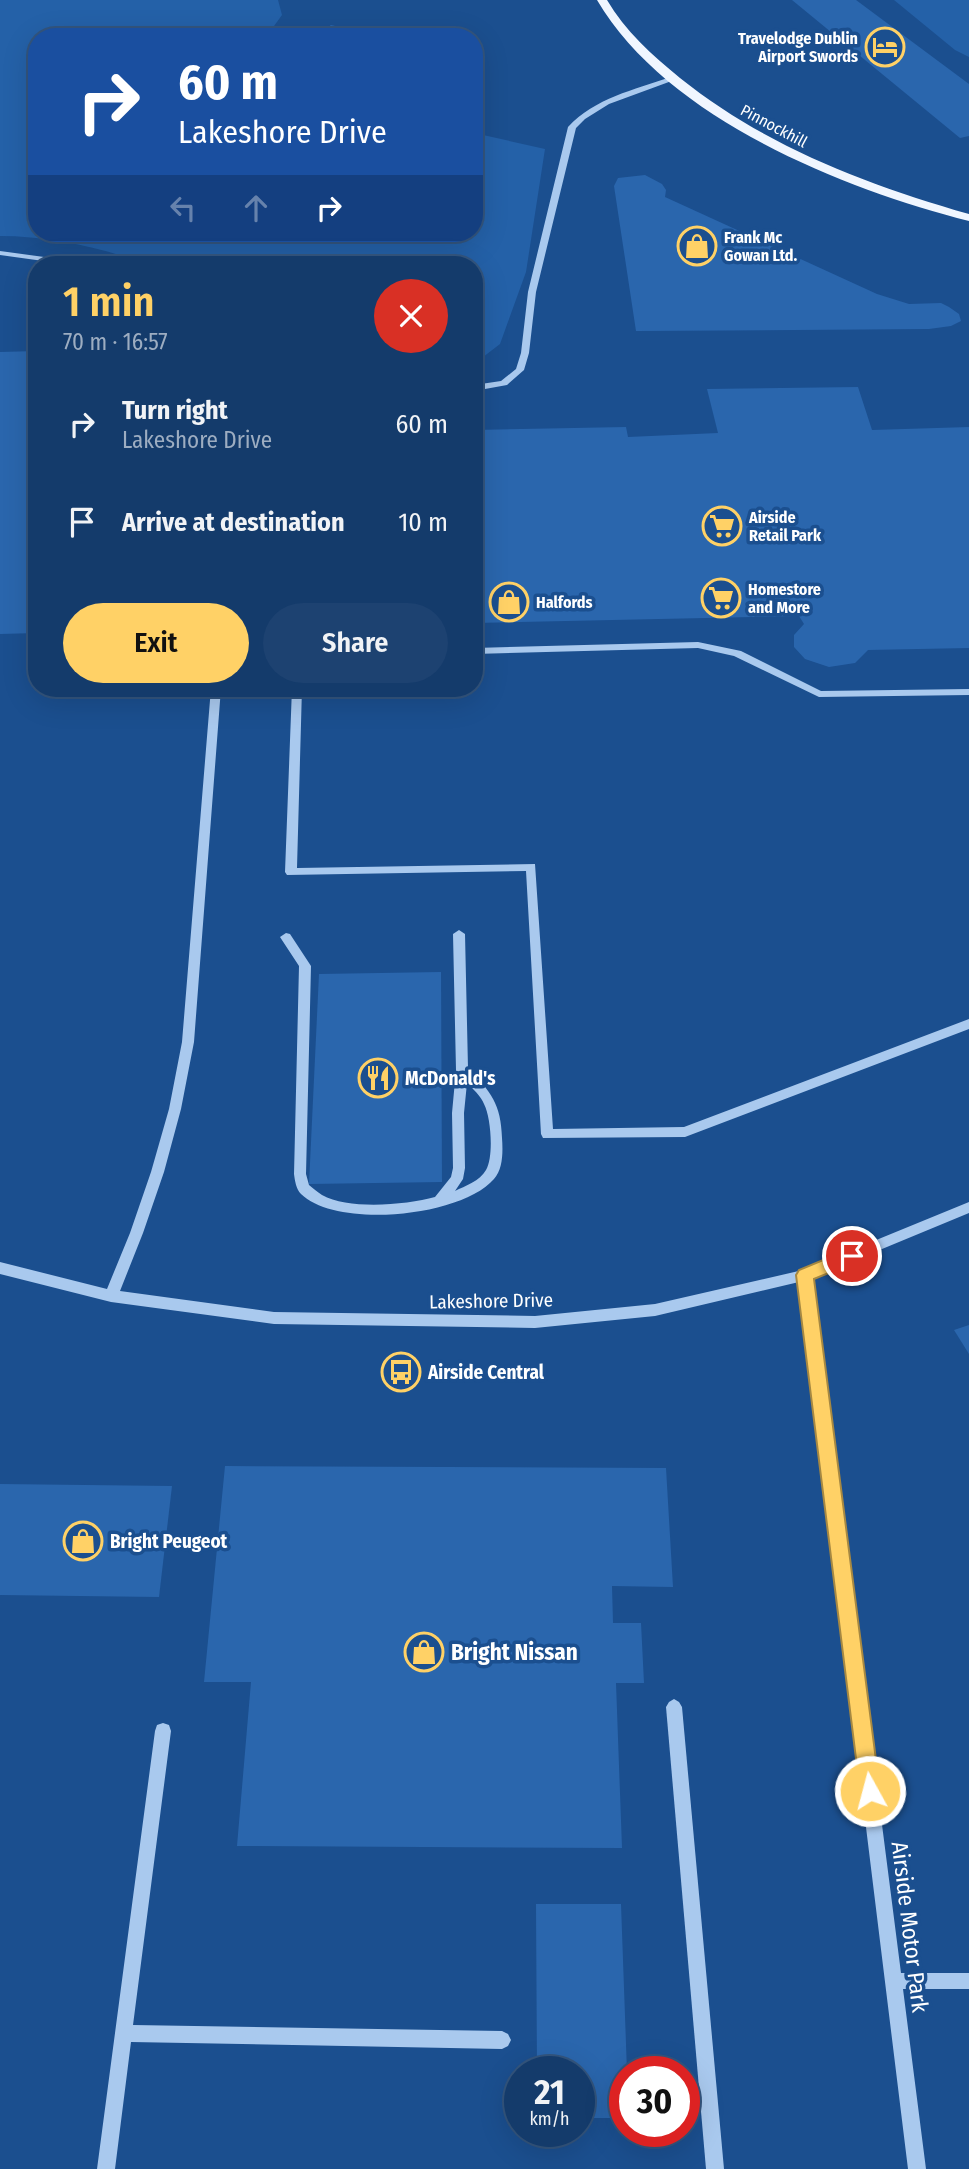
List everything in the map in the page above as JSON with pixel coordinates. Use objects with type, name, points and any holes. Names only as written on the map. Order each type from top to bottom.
[{"type":"main road","name":"Pinnockhill","points":[[602,0],[636,44],[673,79],[723,116],[806,161],[862,184],[969,218]]},
{"type":"street","points":[[483,387],[505,383],[520,370],[525,353],[532,292],[572,127],[590,111],[673,79]]},
{"type":"street","points":[[0,253],[28,257]]},
{"type":"street","points":[[483,651],[698,645],[737,653],[819,694],[969,692]]},
{"type":"street","points":[[111,1296],[150,1200],[167,1148],[179,1097],[188,1042],[215,697]]},
{"type":"street","points":[[297,697],[291,872],[531,867],[547,1135],[685,1132],[969,1024]]},
{"type":"street","points":[[439,1201],[457,1179],[462,1070],[458,934]]},
{"type":"street","points":[[286,937],[305,966],[300,1174],[303,1188],[315,1198],[335,1206],[358,1209],[391,1208],[439,1201],[480,1185],[490,1174],[496,1160],[495,1112],[485,1094],[462,1070]]},
{"type":"street","name":"Lakeshore Drive","points":[[0,1268],[111,1296],[274,1318],[535,1322],[655,1310],[805,1275],[969,1208]]},
{"type":"street","name":"Airside Motor Park","points":[[805,1275],[917,2169]]},
{"type":"street","points":[[674,1707],[715,2169]]},
{"type":"street","points":[[106,2169],[163,1731]]},
{"type":"street","points":[[894,1981],[969,1981]]},
{"type":"street","points":[[124,2034],[502,2040]]},
{"type":"shaded area","points":[[0,0],[278,0],[282,15],[273,28],[28,28],[28,238],[0,236]]},
{"type":"shaded area","points":[[894,0],[969,0],[969,57],[955,50]]},
{"type":"shaded area","points":[[483,135],[545,149],[526,272],[500,344],[483,357],[483,256],[122,256],[62,242],[483,242]]},
{"type":"building","name":"Travelodge Dublin Airport Swords","points":[[792,0],[856,0],[969,84],[969,136],[960,138]]},
{"type":"building","name":"Frank Mc Gowan Ltd.","points":[[645,175],[662,184],[666,190],[665,197],[877,294],[909,304],[941,303],[959,314],[961,321],[951,326],[929,329],[636,331],[614,186],[618,178]]},
{"type":"building","points":[[28,351],[28,633],[0,634],[0,352]]},
{"type":"building","points":[[858,387],[872,430],[969,427],[969,648],[868,650],[855,663],[829,667],[805,659],[794,647],[794,635],[804,624],[799,616],[483,623],[483,430],[626,427],[628,437],[718,433],[707,389]]},
{"type":"building","name":"McDonald's","points":[[441,972],[442,1182],[309,1184],[319,974]]},
{"type":"building","points":[[969,1325],[969,1354],[954,1330]]},
{"type":"building","name":"Bright Nissan","points":[[225,1466],[666,1468],[673,1587],[612,1586],[613,1623],[641,1623],[644,1683],[616,1683],[622,1848],[237,1846],[251,1682],[204,1682]]},
{"type":"building","name":"Bright Peugeot","points":[[0,1484],[172,1486],[159,1597],[0,1595]]},
{"type":"building","points":[[536,1904],[621,1904],[626,2056],[609,2056],[609,2118],[595,2118],[595,2056],[537,2056]]},
{"type":"place","name":"Travelodge Dublin Airport Swords","points":[[885,47]]},
{"type":"place","name":"Frank Mc Gowan Ltd.","points":[[697,246]]},
{"type":"place","name":"Airside Retail Park","points":[[722,526]]},
{"type":"place","name":"Homestore and More","points":[[721,598]]},
{"type":"place","name":"Halfords","points":[[509,602]]},
{"type":"place","name":"McDonald's","points":[[378,1078]]},
{"type":"place","name":"Airside Central","points":[[401,1372]]},
{"type":"place","name":"Bright Peugeot","points":[[83,1541]]},
{"type":"place","name":"Bright Nissan","points":[[424,1652]]},
{"type":"route","points":[[852,1256],[805,1275],[870,1791]]}]
